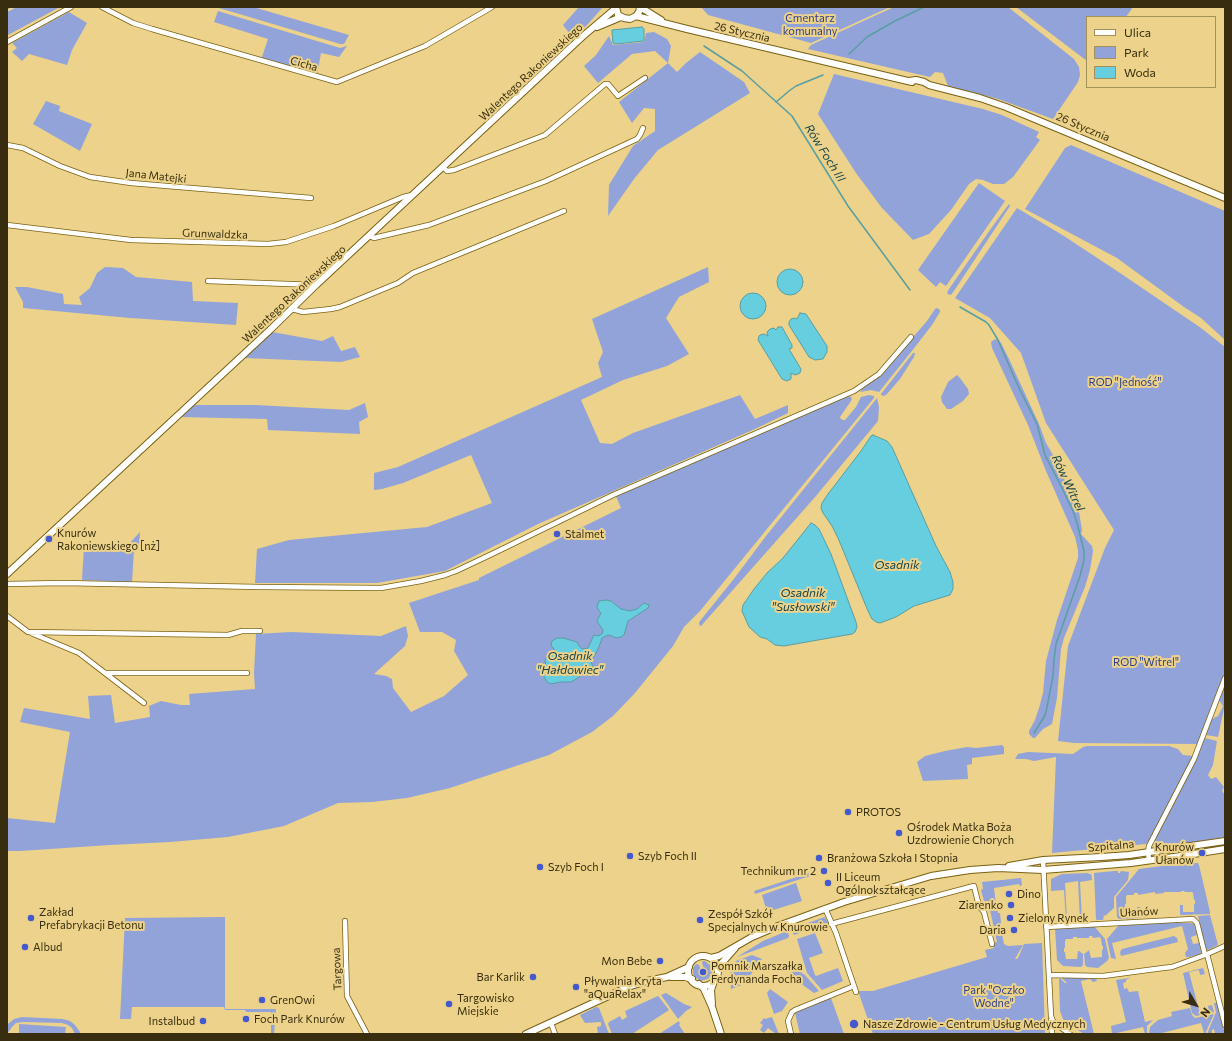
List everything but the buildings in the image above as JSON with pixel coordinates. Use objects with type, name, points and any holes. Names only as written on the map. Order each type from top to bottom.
[{"type":"street","points":[[7,42],[71,7]]},
{"type":"street","name":"Cicha","points":[[102,7],[133,23],[335,82],[344,80],[425,46],[492,7]]},
{"type":"street","points":[[636,16],[640,7]]},
{"type":"street","name":"26 Stycznia","points":[[640,7],[665,23]]},
{"type":"street","points":[[616,8],[616,11],[621,17]]},
{"type":"street","name":"Walentego Rakoniewskiego","points":[[7,574],[576,42],[616,8]]},
{"type":"street","name":"Walentego Rakoniewskiego","points":[[594,28],[621,17],[627,19],[636,16]]},
{"type":"street","name":"26 Stycznia","points":[[636,16],[909,81],[916,80],[929,85],[980,98],[1013,109],[1225,198]]},
{"type":"street","points":[[443,167],[447,171],[454,170],[545,135],[605,84],[609,86],[618,96],[645,78]]},
{"type":"street","points":[[370,236],[374,238],[429,225],[546,181],[637,139],[643,128]]},
{"type":"street","name":"Jana Matejki","points":[[7,145],[23,148],[60,166],[90,177],[131,183],[311,198]]},
{"type":"street","name":"Grunwaldzka","points":[[7,225],[131,240],[268,244],[286,242],[327,228],[403,197],[414,194]]},
{"type":"street","points":[[292,309],[303,312],[331,309],[340,306],[398,283],[413,273],[564,211]]},
{"type":"street","points":[[208,281],[316,285]]},
{"type":"street","points":[[7,584],[63,583],[381,588],[445,575],[492,554],[613,495],[854,391],[879,374],[911,337]]},
{"type":"street","points":[[7,616],[28,632],[80,653],[144,704]]},
{"type":"street","points":[[28,632],[228,635],[242,631],[260,630]]},
{"type":"street","points":[[106,673],[247,673]]},
{"type":"street","points":[[1149,860],[1149,846],[1194,759],[1225,678]]},
{"type":"street","name":"Szpitalna","points":[[711,958],[736,947],[767,930],[825,908],[930,876],[998,868],[1043,860],[1101,858],[1225,841]]},
{"type":"street","name":"Szpitalna","points":[[998,868],[1043,870],[1149,860],[1225,849]]},
{"type":"street","points":[[1043,860],[1052,1034]]},
{"type":"street","points":[[831,924],[974,886],[979,906],[984,912],[992,944]]},
{"type":"street","points":[[825,908],[836,933],[856,992]]},
{"type":"street","name":"Ułanów","points":[[1046,927],[1193,919],[1197,922],[1225,1025]]},
{"type":"street","name":"Targowa","points":[[345,922],[347,996],[367,1034]]},
{"type":"street","points":[[1050,975],[1103,976],[1160,969],[1172,967],[1206,955],[1225,946]]},
{"type":"street","name":"Szpitalna","points":[[718,968],[736,947]]},
{"type":"street","points":[[692,979],[689,974],[689,967],[696,958],[704,956],[715,961],[718,968],[711,990],[712,1007]]},
{"type":"street","points":[[667,977],[689,967]]},
{"type":"street","points":[[526,1034],[628,987],[667,977],[685,977],[692,979],[699,984],[705,991],[721,1034]]},
{"type":"street","points":[[699,984],[707,984],[714,981]]},
{"type":"street","points":[[791,1034],[788,1021],[792,1012],[854,986]]},
{"type":"street","points":[[1051,1016],[1056,1024],[1070,1034]]},
{"type":"street","points":[[551,1023],[555,1034]]},
{"type":"green space","points":[[17,7],[60,7],[8,35],[7,12]]},
{"type":"green space","points":[[253,7],[349,35],[344,44],[340,44],[219,8]]},
{"type":"green space","points":[[579,7],[603,7],[573,38],[563,25]]},
{"type":"green space","name":"Cmentarz komunalny","points":[[701,7],[890,7],[811,43],[708,15]]},
{"type":"green space","points":[[894,7],[1008,7],[1074,59],[1079,67],[1080,75],[1078,82],[1053,119],[998,99],[948,86],[943,73],[935,72],[930,77],[808,49],[811,45]]},
{"type":"green space","points":[[1016,7],[1133,7],[1127,16],[1086,16],[1086,60]]},
{"type":"green space","points":[[218,11],[340,48],[347,46],[339,57],[321,53],[317,75],[261,60],[268,39],[214,22]]},
{"type":"green space","points":[[69,12],[87,23],[72,50],[67,65],[29,54],[22,61],[12,52],[17,48],[12,43]]},
{"type":"green space","points":[[654,32],[667,39],[671,46],[668,63],[655,51],[632,54],[598,83],[584,66],[596,55],[609,36],[613,45],[644,42],[646,33]]},
{"type":"green space","points":[[700,52],[744,82],[750,93],[658,150],[634,179],[608,216],[609,185],[633,146],[655,131],[655,109],[644,108],[632,123],[619,102],[668,63],[677,72]]},
{"type":"green space","points":[[834,74],[983,109],[1002,115],[1039,132],[1036,137],[1040,140],[1013,177],[1004,184],[993,184],[976,179],[969,184],[951,210],[929,234],[913,240],[882,208],[856,173],[818,114]]},
{"type":"green space","points":[[46,101],[60,106],[59,111],[92,124],[80,151],[33,124]]},
{"type":"green space","points":[[1071,145],[1225,211],[1225,340],[1201,318],[1117,258],[1025,209],[1065,148]]},
{"type":"green space","points":[[979,183],[1005,201],[946,286],[940,282],[936,287],[918,270]]},
{"type":"green space","points":[[1009,204],[1010,206],[956,288],[951,295],[948,294],[949,289]]},
{"type":"green space","points":[[1017,208],[1064,236],[1120,273],[1201,328],[1225,347],[1225,675],[1197,744],[1074,743],[1058,741],[1068,646],[1105,548],[1114,530],[1046,423],[1021,353],[990,318],[955,298]]},
{"type":"green space","points":[[105,267],[123,268],[136,277],[192,282],[193,301],[238,303],[236,325],[130,318],[23,308],[23,302],[15,287],[27,287],[63,294],[64,304],[82,305],[79,297],[90,288],[97,273]]},
{"type":"green space","points":[[708,267],[709,282],[679,297],[666,318],[689,354],[667,366],[623,380],[581,400],[600,443],[612,444],[633,433],[740,395],[755,419],[788,405],[788,413],[755,429],[538,524],[445,571],[377,583],[255,583],[257,549],[289,540],[427,527],[492,503],[471,455],[403,483],[382,489],[374,490],[374,473],[398,467],[602,377],[598,363],[603,352],[592,319]]},
{"type":"green space","points":[[937,308],[940,312],[932,325],[879,392],[871,390],[860,392],[882,373]]},
{"type":"green space","points":[[272,332],[322,341],[333,336],[341,351],[355,347],[360,357],[341,362],[244,358]]},
{"type":"green space","points":[[996,339],[1001,343],[1009,359],[1039,424],[1046,443],[1057,462],[1054,465],[1060,478],[1063,477],[1076,502],[1082,530],[1081,534],[1092,546],[1093,551],[1085,587],[1061,649],[1057,698],[1052,724],[1043,729],[1035,738],[1029,734],[1029,731],[1039,708],[1043,693],[1046,661],[1057,620],[1078,558],[1078,550],[1075,537],[1046,471],[1028,425],[992,348],[991,343]]},
{"type":"green space","points":[[913,353],[915,353],[914,357],[900,379],[887,394],[884,396],[881,395],[881,394]]},
{"type":"green space","points":[[957,375],[968,389],[969,394],[963,401],[951,409],[947,409],[942,402],[941,397],[948,382]]},
{"type":"green space","points":[[869,395],[874,396],[874,398],[700,611],[684,627],[673,646],[635,693],[613,716],[592,732],[549,755],[450,788],[407,798],[372,802],[338,803],[284,826],[228,837],[170,842],[7,851],[7,818],[55,823],[70,732],[20,722],[24,708],[90,719],[88,696],[111,695],[115,723],[150,717],[149,706],[161,701],[181,705],[190,705],[189,694],[255,689],[254,673],[256,634],[291,632],[381,636],[406,626],[408,636],[405,646],[374,674],[386,676],[392,679],[393,688],[411,712],[444,696],[468,675],[454,651],[456,640],[442,632],[420,632],[409,603],[479,580],[479,578],[621,508],[616,496],[849,396],[852,398],[851,401],[840,417],[845,420],[856,407],[861,397]]},
{"type":"green space","points":[[877,398],[879,407],[878,421],[816,496],[700,626],[700,621]]},
{"type":"green space","points":[[365,403],[368,417],[359,422],[360,434],[268,430],[267,419],[180,417],[194,405],[256,405],[349,410]]},
{"type":"green space","points":[[140,532],[139,550],[134,550],[132,582],[82,580],[84,546],[127,546]]},
{"type":"green space","points":[[1225,684],[1225,704],[1218,737],[1206,735],[1212,719],[1218,716],[1223,706],[1219,700]]},
{"type":"green space","points":[[1205,738],[1217,741],[1213,765],[1208,775],[1211,779],[1216,777],[1224,787],[1222,791],[1225,795],[1225,837],[1158,848],[1154,842]]},
{"type":"green space","points":[[1002,745],[1004,747],[1004,754],[972,758],[972,764],[967,765],[968,779],[923,781],[917,762],[925,756],[967,747],[976,748]]},
{"type":"green space","points":[[1087,746],[1169,746],[1178,749],[1183,755],[1193,756],[1153,836],[1146,844],[1052,853],[1056,757],[1034,761],[1015,759],[1018,754],[1028,752],[1073,754]]},
{"type":"green space","points":[[1185,863],[1198,863],[1199,865],[1210,914],[1181,915],[1180,905],[1183,905],[1183,912],[1194,912],[1195,900],[1192,892],[1181,891],[1155,894],[1155,892],[1138,895],[1138,893],[1134,893],[1134,895],[1127,895],[1125,908],[1127,916],[1138,915],[1137,907],[1140,907],[1141,917],[1119,919],[1117,917],[1116,897],[1139,869]]},
{"type":"green space","points":[[1118,871],[1118,873],[1121,871],[1129,872],[1128,880],[1114,897],[1114,908],[1105,916],[1104,915],[1103,920],[1097,920],[1094,873]]},
{"type":"green space","points":[[812,872],[813,875],[755,894],[754,891]]},
{"type":"green space","points":[[1091,873],[1092,880],[1080,882],[1082,920],[1086,921],[1076,922],[1080,920],[1078,881],[1065,883],[1067,921],[1072,921],[1061,922],[1066,921],[1064,890],[1051,891],[1051,879],[1062,874]]},
{"type":"green space","name":"Park \"Oczko Wodne\"","points":[[1021,878],[1022,885],[1020,886],[1019,884],[994,888],[996,905],[998,913],[1000,913],[1000,924],[1004,944],[1008,946],[1023,945],[1015,959],[1019,956],[1024,944],[1042,943],[1045,1034],[873,1034],[858,991],[873,991],[987,957],[985,950],[994,948],[993,943],[997,942],[988,901],[984,901],[981,890],[983,889],[982,882]]},
{"type":"green space","points":[[796,883],[802,901],[767,912],[762,895]]},
{"type":"green space","points":[[1210,915],[1218,945],[1208,950],[1206,949],[1198,916]]},
{"type":"green space","points":[[225,917],[225,1009],[276,1009],[274,1034],[271,1034],[271,1012],[225,1010],[224,1007],[132,1007],[131,1019],[120,1019],[125,918]]},
{"type":"green space","points":[[825,917],[828,923],[794,935],[791,929]]},
{"type":"green space","points":[[1178,922],[1194,924],[1197,935],[1191,937],[1193,944],[1199,943],[1200,954],[1186,957],[1185,953],[1188,949],[1182,926],[1112,943],[1116,959],[1111,958],[1107,939],[1119,925]]},
{"type":"green space","points":[[1094,926],[1105,939],[1109,958],[1107,961],[1098,968],[1087,967],[1085,965],[1084,954],[1089,950],[1091,958],[1102,957],[1103,946],[1101,939],[1100,937],[1093,938],[1092,936],[1089,936],[1089,938],[1073,937],[1073,939],[1066,939],[1065,941],[1064,952],[1066,959],[1077,959],[1079,951],[1083,954],[1083,965],[1081,967],[1063,966],[1057,960],[1055,928]]},
{"type":"green space","points":[[787,931],[789,936],[788,938],[737,957],[763,941]]},
{"type":"green space","points":[[815,933],[823,953],[809,958],[815,975],[816,976],[838,968],[843,981],[822,990],[807,973],[797,939]]},
{"type":"green space","points":[[1174,936],[1177,938],[1178,942],[1121,956],[1120,952],[1122,949]]},
{"type":"green space","points":[[752,955],[762,959],[744,984],[731,989],[730,966],[736,961]]},
{"type":"green space","points":[[705,961],[711,966],[712,973],[708,979],[700,981],[694,976],[693,968],[697,964],[701,970],[704,969],[702,963]]},
{"type":"green space","points":[[792,967],[805,975],[819,991],[814,993],[793,978]]},
{"type":"green space","points":[[1203,968],[1205,974],[1200,975],[1199,970],[1189,972],[1200,1014],[1209,1012],[1208,1006],[1212,1005],[1214,1012],[1196,1016],[1192,1013],[1183,973]]},
{"type":"green space","points":[[1061,977],[1096,979],[1097,981],[1093,982],[1090,979],[1081,981],[1094,1034],[1084,1034],[1063,1019],[1060,1011],[1060,978],[1067,983]]},
{"type":"green space","points":[[1130,978],[1123,983],[1124,989],[1127,988],[1129,992],[1138,991],[1145,1022],[1153,1020],[1147,1026],[1147,1034],[1145,1034],[1143,1027],[1112,1034],[1111,1026],[1126,1022],[1116,980]]},
{"type":"green space","points":[[770,989],[788,1002],[782,1011],[774,1014],[767,993]]},
{"type":"green space","points":[[666,993],[692,1007],[678,1019],[661,995]]},
{"type":"green space","points":[[658,996],[669,1010],[632,1034],[612,1034],[608,1024],[609,1022],[620,1016],[622,1020],[627,1017],[625,1011]]},
{"type":"green space","points":[[831,998],[844,1034],[800,1034],[795,1013]]},
{"type":"green space","points":[[1214,1003],[1217,1003],[1225,1034],[1214,1034],[1214,1029],[1212,1030],[1212,1034],[1207,1034],[1216,1012]]},
{"type":"green space","points":[[596,1007],[599,1008],[609,1034],[598,1034],[597,1027],[601,1026],[601,1022],[585,1023],[580,1015]]},
{"type":"green space","points":[[1190,1008],[1192,1015],[1195,1018],[1214,1014],[1205,1034],[1199,1034],[1204,1033],[1201,1023],[1158,1034],[1149,1034],[1150,1027],[1158,1020],[1172,1016],[1171,1012]]},
{"type":"green space","points":[[22,1017],[63,1019],[70,1021],[75,1025],[80,1034],[75,1034],[72,1028],[62,1023],[23,1022],[16,1023],[7,1034],[7,1025],[14,1019]]},
{"type":"green space","points":[[772,1017],[779,1034],[776,1034],[768,1028],[764,1033],[760,1030],[763,1025],[760,1023],[764,1018]]},
{"type":"green space","points":[[679,1021],[679,1025],[685,1034],[659,1034]]},
{"type":"green space","points":[[19,1024],[66,1027],[65,1034],[19,1034]]},
{"type":"water","points":[[642,27],[644,29],[644,41],[613,43],[612,30]]},
{"type":"water","points":[[790,269],[799,273],[803,282],[799,291],[790,295],[781,291],[777,282],[781,273]]},
{"type":"water","points":[[753,293],[762,297],[766,306],[762,315],[753,319],[744,315],[740,306],[744,297]]},
{"type":"water","points":[[800,313],[806,314],[827,346],[827,352],[823,359],[815,360],[809,357],[789,325],[791,319],[797,319]]},
{"type":"water","points":[[778,327],[782,327],[792,345],[792,348],[789,349],[801,369],[800,373],[798,374],[795,375],[791,373],[791,379],[787,381],[782,379],[758,340],[760,335],[764,334],[768,336],[767,332],[770,329],[774,328],[776,330]]},
{"type":"water","name":"Osadnik","points":[[873,435],[887,441],[892,447],[936,546],[950,572],[953,582],[953,589],[950,595],[914,606],[896,617],[880,623],[872,619],[838,538],[821,508],[822,503],[828,494]]},
{"type":"water","name":"Osadnik \"Susłowski\"","points":[[811,523],[819,529],[831,554],[857,627],[855,632],[852,634],[784,646],[775,645],[767,639],[760,637],[749,627],[742,611],[743,605],[767,573],[783,558]]},
{"type":"water","name":"Osadnik \"Hałdowiec\"","points":[[599,601],[611,601],[621,609],[630,611],[637,609],[644,603],[649,605],[648,608],[628,621],[624,635],[616,638],[608,635],[602,638],[591,662],[593,666],[579,677],[571,682],[551,684],[547,682],[542,673],[546,667],[545,660],[548,656],[556,652],[551,645],[552,641],[557,638],[563,638],[577,642],[582,649],[588,648],[594,635],[598,636],[602,634],[603,630],[597,621],[601,613],[597,607]]},
{"type":"waterway","points":[[849,54],[867,37],[924,7]]},
{"type":"waterway","name":"Rów Foch III","points":[[704,46],[742,71],[792,116],[848,206],[910,290]]},
{"type":"waterway","points":[[776,102],[796,86],[823,75]]},
{"type":"waterway","name":"Rów Witrel","points":[[960,307],[986,322],[998,340],[1037,424],[1045,455],[1073,511],[1084,551],[1084,560],[1080,576],[1056,644],[1053,676],[1046,712],[1034,733]]},
{"type":"place","name":"Stalmet","points":[[557,534]]},
{"type":"place","name":"Knurów Rakoniewskiego [nż]","points":[[49,539]]},
{"type":"place","name":"PROTOS","points":[[848,812]]},
{"type":"place","name":"Ośrodek Matka Boża Uzdrowienie Chorych","points":[[899,833]]},
{"type":"place","name":"Knurów Ułanów","points":[[1202,853]]},
{"type":"place","name":"Szyb Foch II","points":[[630,856]]},
{"type":"place","name":"Branżowa Szkoła I Stopnia","points":[[819,858]]},
{"type":"place","name":"Szyb Foch I","points":[[540,867]]},
{"type":"place","name":"Technikum nr 2","points":[[824,871]]},
{"type":"place","name":"II Liceum Ogólnokształcące","points":[[828,883]]},
{"type":"place","name":"Dino","points":[[1009,894]]},
{"type":"place","name":"Ziarenko","points":[[1011,905]]},
{"type":"place","name":"Zakład Prefabrykacji Betonu","points":[[31,918]]},
{"type":"place","name":"Zielony Rynek","points":[[1010,918]]},
{"type":"place","name":"Zespół Szkół Specjalnych w Knurowie","points":[[700,920]]},
{"type":"place","name":"Daria","points":[[1014,930]]},
{"type":"place","name":"Albud","points":[[25,947]]},
{"type":"place","name":"Mon Bebe","points":[[660,961]]},
{"type":"place","name":"Pomnik Marszałka Ferdynanda Focha","points":[[703,972]]},
{"type":"place","name":"Bar Karlik","points":[[533,977]]},
{"type":"place","name":"Pływalnia Kryta \"aQuaRelax\"","points":[[576,987]]},
{"type":"place","name":"GrenOwi","points":[[262,1000]]},
{"type":"place","name":"Targowisko Miejskie","points":[[449,1004]]},
{"type":"place","name":"Foch Park Knurów","points":[[246,1019]]},
{"type":"place","name":"Instalbud","points":[[203,1021]]},
{"type":"place","name":"Nasze Zdrowie - Centrum Usług Medycznych","points":[[854,1024]]},
{"type":"park label","name":"ROD \"Jedność\"","points":[[1125,382]]},
{"type":"park label","name":"ROD \"Witrel\"","points":[[1146,662]]}]
